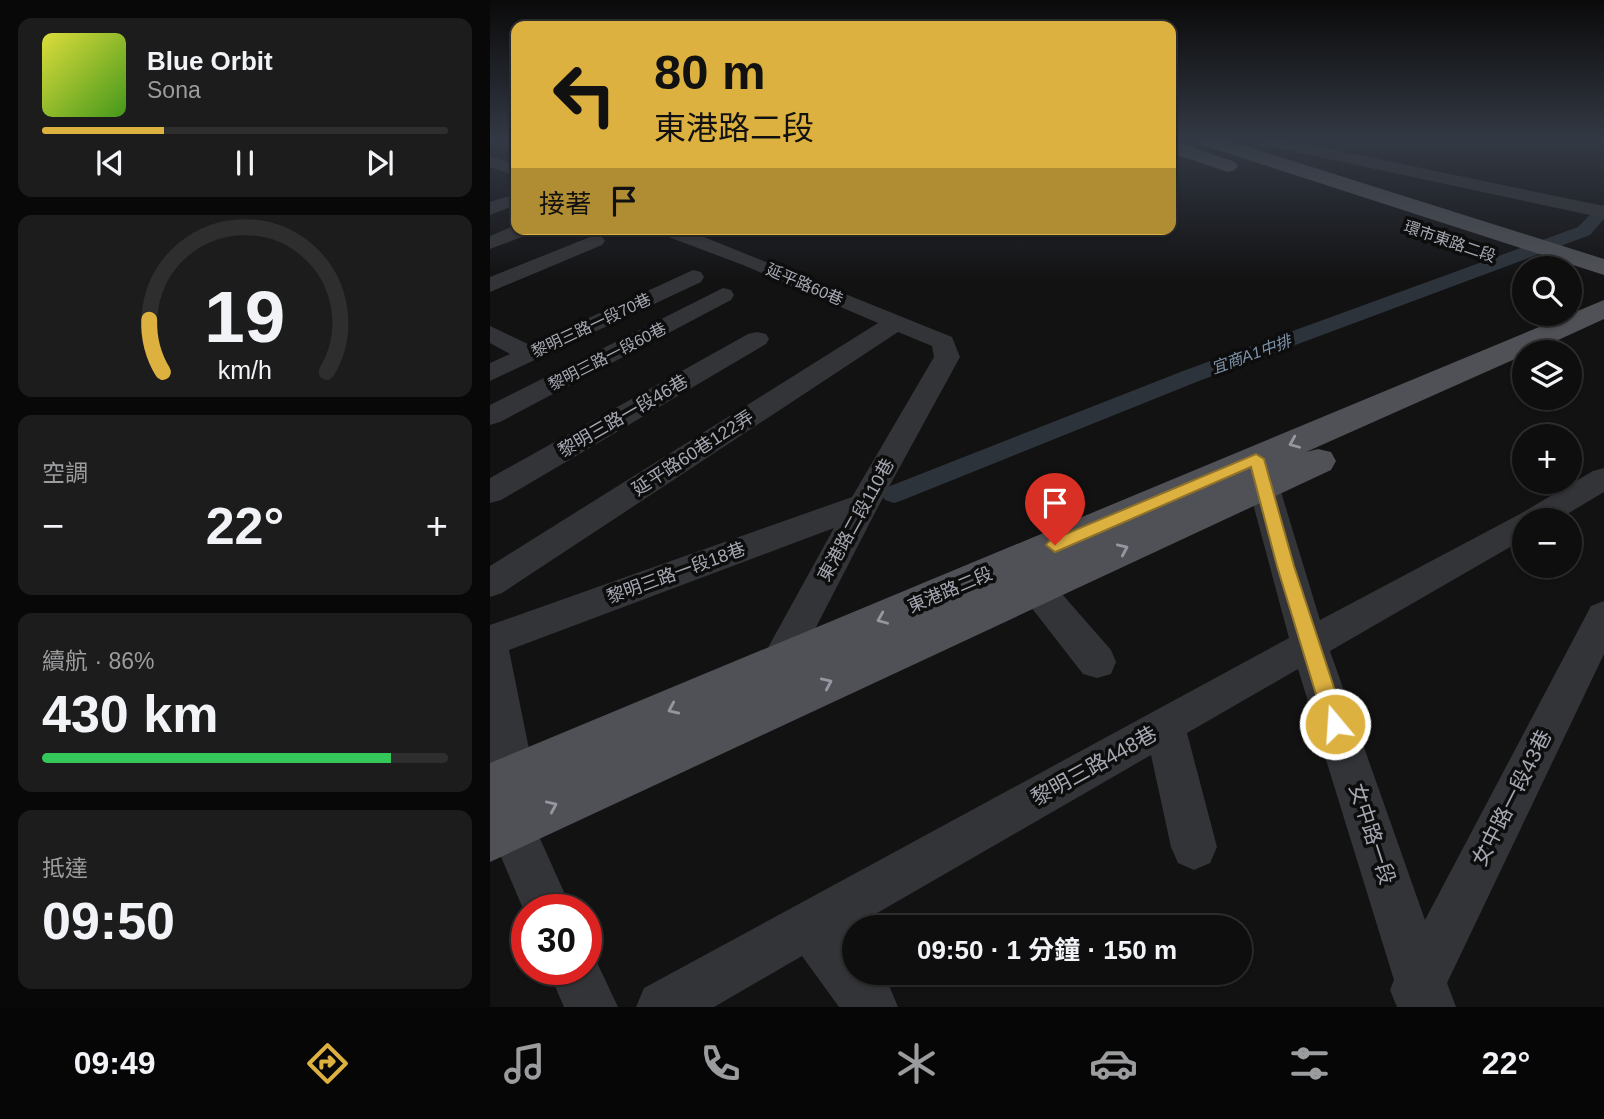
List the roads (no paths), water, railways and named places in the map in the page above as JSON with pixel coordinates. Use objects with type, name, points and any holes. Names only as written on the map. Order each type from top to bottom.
[{"type":"main road","name":"環市東路二段","points":[[1302,186],[1479,250]]},
{"type":"main road","name":"環市東路二段","points":[[1316,186],[1531,256]]},
{"type":"main road","name":"環市東路二段","points":[[1329,186],[1604,268]]},
{"type":"main road","name":"環市東路二段","points":[[1375,186],[1604,258]]},
{"type":"main road","name":"環市東路二段","points":[[1582,273],[1604,280]]},
{"type":"main road","points":[[1582,285],[1604,293]]},
{"type":"main road","name":"東港路二段","points":[[501,807],[1259,473],[1604,309]]},
{"type":"main road","points":[[1582,341],[1604,331]]},
{"type":"main road","name":"東港路二段","points":[[784,681],[1036,588],[1259,473],[1512,372]]},
{"type":"street","points":[[1470,186],[1601,215]]},
{"type":"street","points":[[490,209],[511,201]]},
{"type":"street","points":[[490,243],[511,235]]},
{"type":"street","name":"延平路60巷","points":[[681,235],[943,342]]},
{"type":"street","points":[[490,285],[595,241]]},
{"type":"street","name":"黎明三路一段70巷","points":[[490,373],[693,276]]},
{"type":"street","name":"黎明三路一段60巷","points":[[490,416],[723,295]]},
{"type":"street","name":"延平路60巷122弄","points":[[490,583],[895,323]]},
{"type":"street","points":[[490,333],[528,354]]},
{"type":"street","name":"黎明三路一段46巷","points":[[490,492],[757,339]]},
{"type":"street","name":"東港路二段110巷","points":[[784,681],[863,505],[947,356],[943,342]]},
{"type":"street","name":"女中路一段","points":[[1259,473],[1419,998]]},
{"type":"street","points":[[1553,508],[1604,478]]},
{"type":"street","name":"黎明三路一段18巷","points":[[490,641],[863,505]]},
{"type":"street","name":"黎明三路448巷","points":[[663,1007],[1310,647],[1512,531]]},
{"type":"street","points":[[1036,588],[1097,662]]},
{"type":"street","name":"女中路一段43巷","points":[[1419,998],[1604,616]]},
{"type":"street","points":[[490,648],[501,807],[541,894]]},
{"type":"street","points":[[1165,726],[1194,847]]},
{"type":"street","points":[[810,925],[871,1007]]},
{"type":"street","points":[[581,985],[591,1007]]},
{"type":"waterway","name":"宜商A1中排","points":[[894,494],[1191,376],[1584,231],[1604,210]]}]
